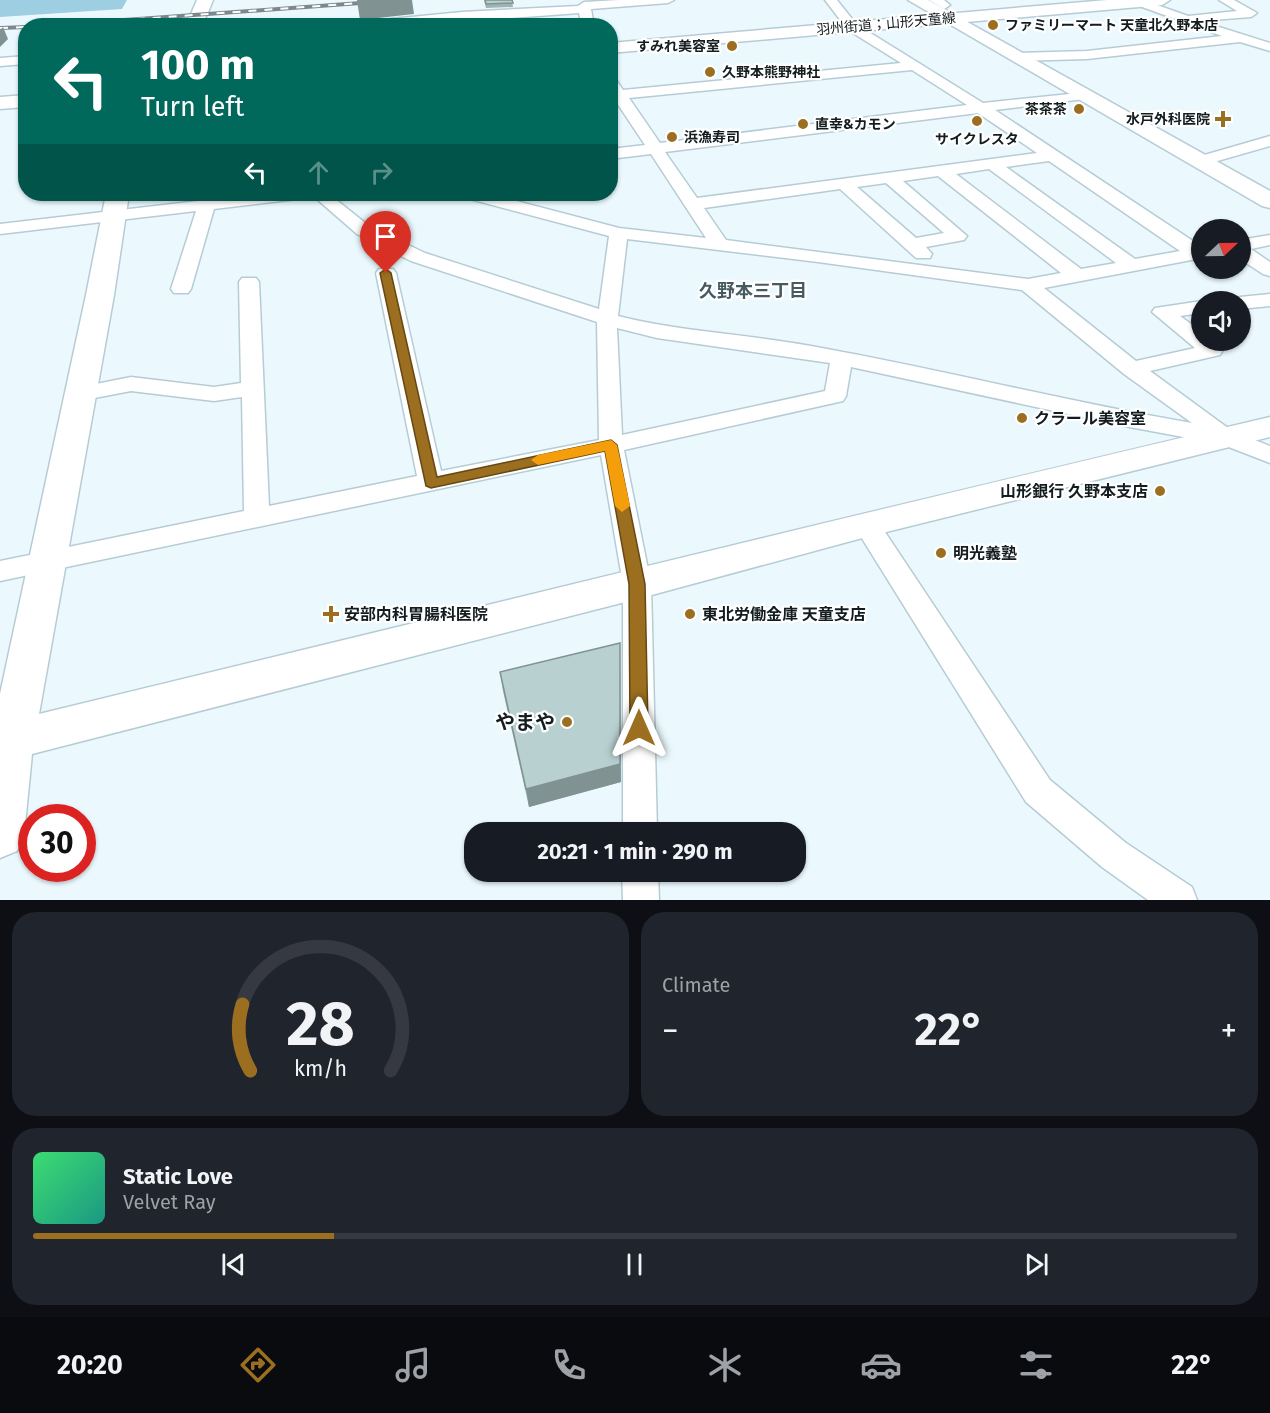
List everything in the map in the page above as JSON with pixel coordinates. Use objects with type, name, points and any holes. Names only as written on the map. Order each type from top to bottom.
[{"type":"street","points":[[197,18],[205,0]]},
{"type":"street","points":[[587,18],[584,6],[668,0]]},
{"type":"street","points":[[831,0],[852,27],[981,108],[1191,247]]},
{"type":"street","points":[[916,0],[942,8],[1015,57],[1270,201]]},
{"type":"street","name":"羽州街道；山形天童線","points":[[618,47],[852,27],[942,8],[1162,0]]},
{"type":"street","points":[[1184,19],[1251,13],[1225,0]]},
{"type":"street","points":[[1138,2],[1270,47]]},
{"type":"street","points":[[442,18],[585,9]]},
{"type":"street","points":[[1015,57],[1087,55],[1241,38]]},
{"type":"street","points":[[0,62],[18,61]]},
{"type":"street","points":[[618,91],[914,66]]},
{"type":"street","points":[[618,153],[1083,95]]},
{"type":"street","points":[[618,98],[694,204],[721,246]]},
{"type":"street","points":[[0,103],[18,102]]},
{"type":"street","points":[[1200,161],[1270,141]]},
{"type":"street","points":[[694,204],[1051,156]]},
{"type":"street","points":[[992,164],[1131,265]]},
{"type":"street","points":[[942,171],[1076,275]]},
{"type":"street","points":[[890,178],[958,236],[913,244]]},
{"type":"street","points":[[844,184],[943,272]]},
{"type":"street","points":[[0,229],[115,205],[207,205],[240,201]]},
{"type":"street","points":[[328,201],[363,230],[418,257],[607,319],[657,332],[810,352],[1124,419],[1226,437],[1270,455]]},
{"type":"street","points":[[498,201],[618,233],[943,272],[1028,285],[1191,254]]},
{"type":"street","points":[[0,835],[6,741],[47,561],[100,295],[115,205]]},
{"type":"street","points":[[182,289],[207,205]]},
{"type":"street","points":[[618,233],[615,278],[607,319],[607,373],[611,445],[637,584],[640,822]]},
{"type":"street","points":[[1251,245],[1270,240]]},
{"type":"street","points":[[1251,256],[1270,270]]},
{"type":"street","points":[[386,273],[431,483]]},
{"type":"street","points":[[249,282],[257,519]]},
{"type":"street","points":[[1028,285],[1132,369],[1226,437]]},
{"type":"street","points":[[1251,302],[1270,300]]},
{"type":"street","points":[[1191,308],[1162,312],[1191,334]]},
{"type":"street","points":[[1132,369],[1208,351]]},
{"type":"street","points":[[0,572],[431,483],[835,396],[841,359]]},
{"type":"street","points":[[79,394],[131,384],[214,394],[251,389]]},
{"type":"street","points":[[6,741],[866,525],[1270,427]]},
{"type":"street","points":[[866,525],[1038,790],[1114,855],[1179,900]]},
{"type":"street","points":[[640,882],[641,900]]},
{"type":"shaded area","points":[[0,0],[127,0],[122,9],[0,17]]},
{"type":"building","points":[[485,0],[512,0],[513,3],[486,4]]},
{"type":"building","name":"やまや","points":[[620,643],[620,764],[526,789],[500,672]]},
{"type":"railway","points":[[152,18],[402,0]]},
{"type":"railway","points":[[0,28],[18,27]]},
{"type":"slow traffic","points":[[538,460],[611,445],[622,506]]},
{"type":"place","name":"ファミリーマート 天童北久野本店","points":[[993,25]]},
{"type":"place","name":"すみれ美容室","points":[[732,46]]},
{"type":"place","name":"久野本熊野神社","points":[[710,72]]},
{"type":"place","name":"茶茶茶","points":[[1079,109]]},
{"type":"place","name":"水戸外科医院","points":[[1223,119]]},
{"type":"place","name":"サイクレスタ","points":[[977,121]]},
{"type":"place","name":"直幸&カモン","points":[[803,124]]},
{"type":"place","name":"浜漁寿司","points":[[672,137]]},
{"type":"place","name":"クラール美容室","points":[[1022,418]]},
{"type":"place","name":"山形銀行 久野本支店","points":[[1160,491]]},
{"type":"place","name":"明光義塾","points":[[941,553]]},
{"type":"place","name":"安部内科胃腸科医院","points":[[331,614]]},
{"type":"place","name":"東北労働金庫 天童支店","points":[[690,614]]},
{"type":"place","name":"やまや","points":[[567,722]]},
{"type":"district","name":"久野本三丁目","points":[[753,291]]},
{"type":"route","points":[[386,273],[431,483],[611,445],[637,584],[639,728]]}]
